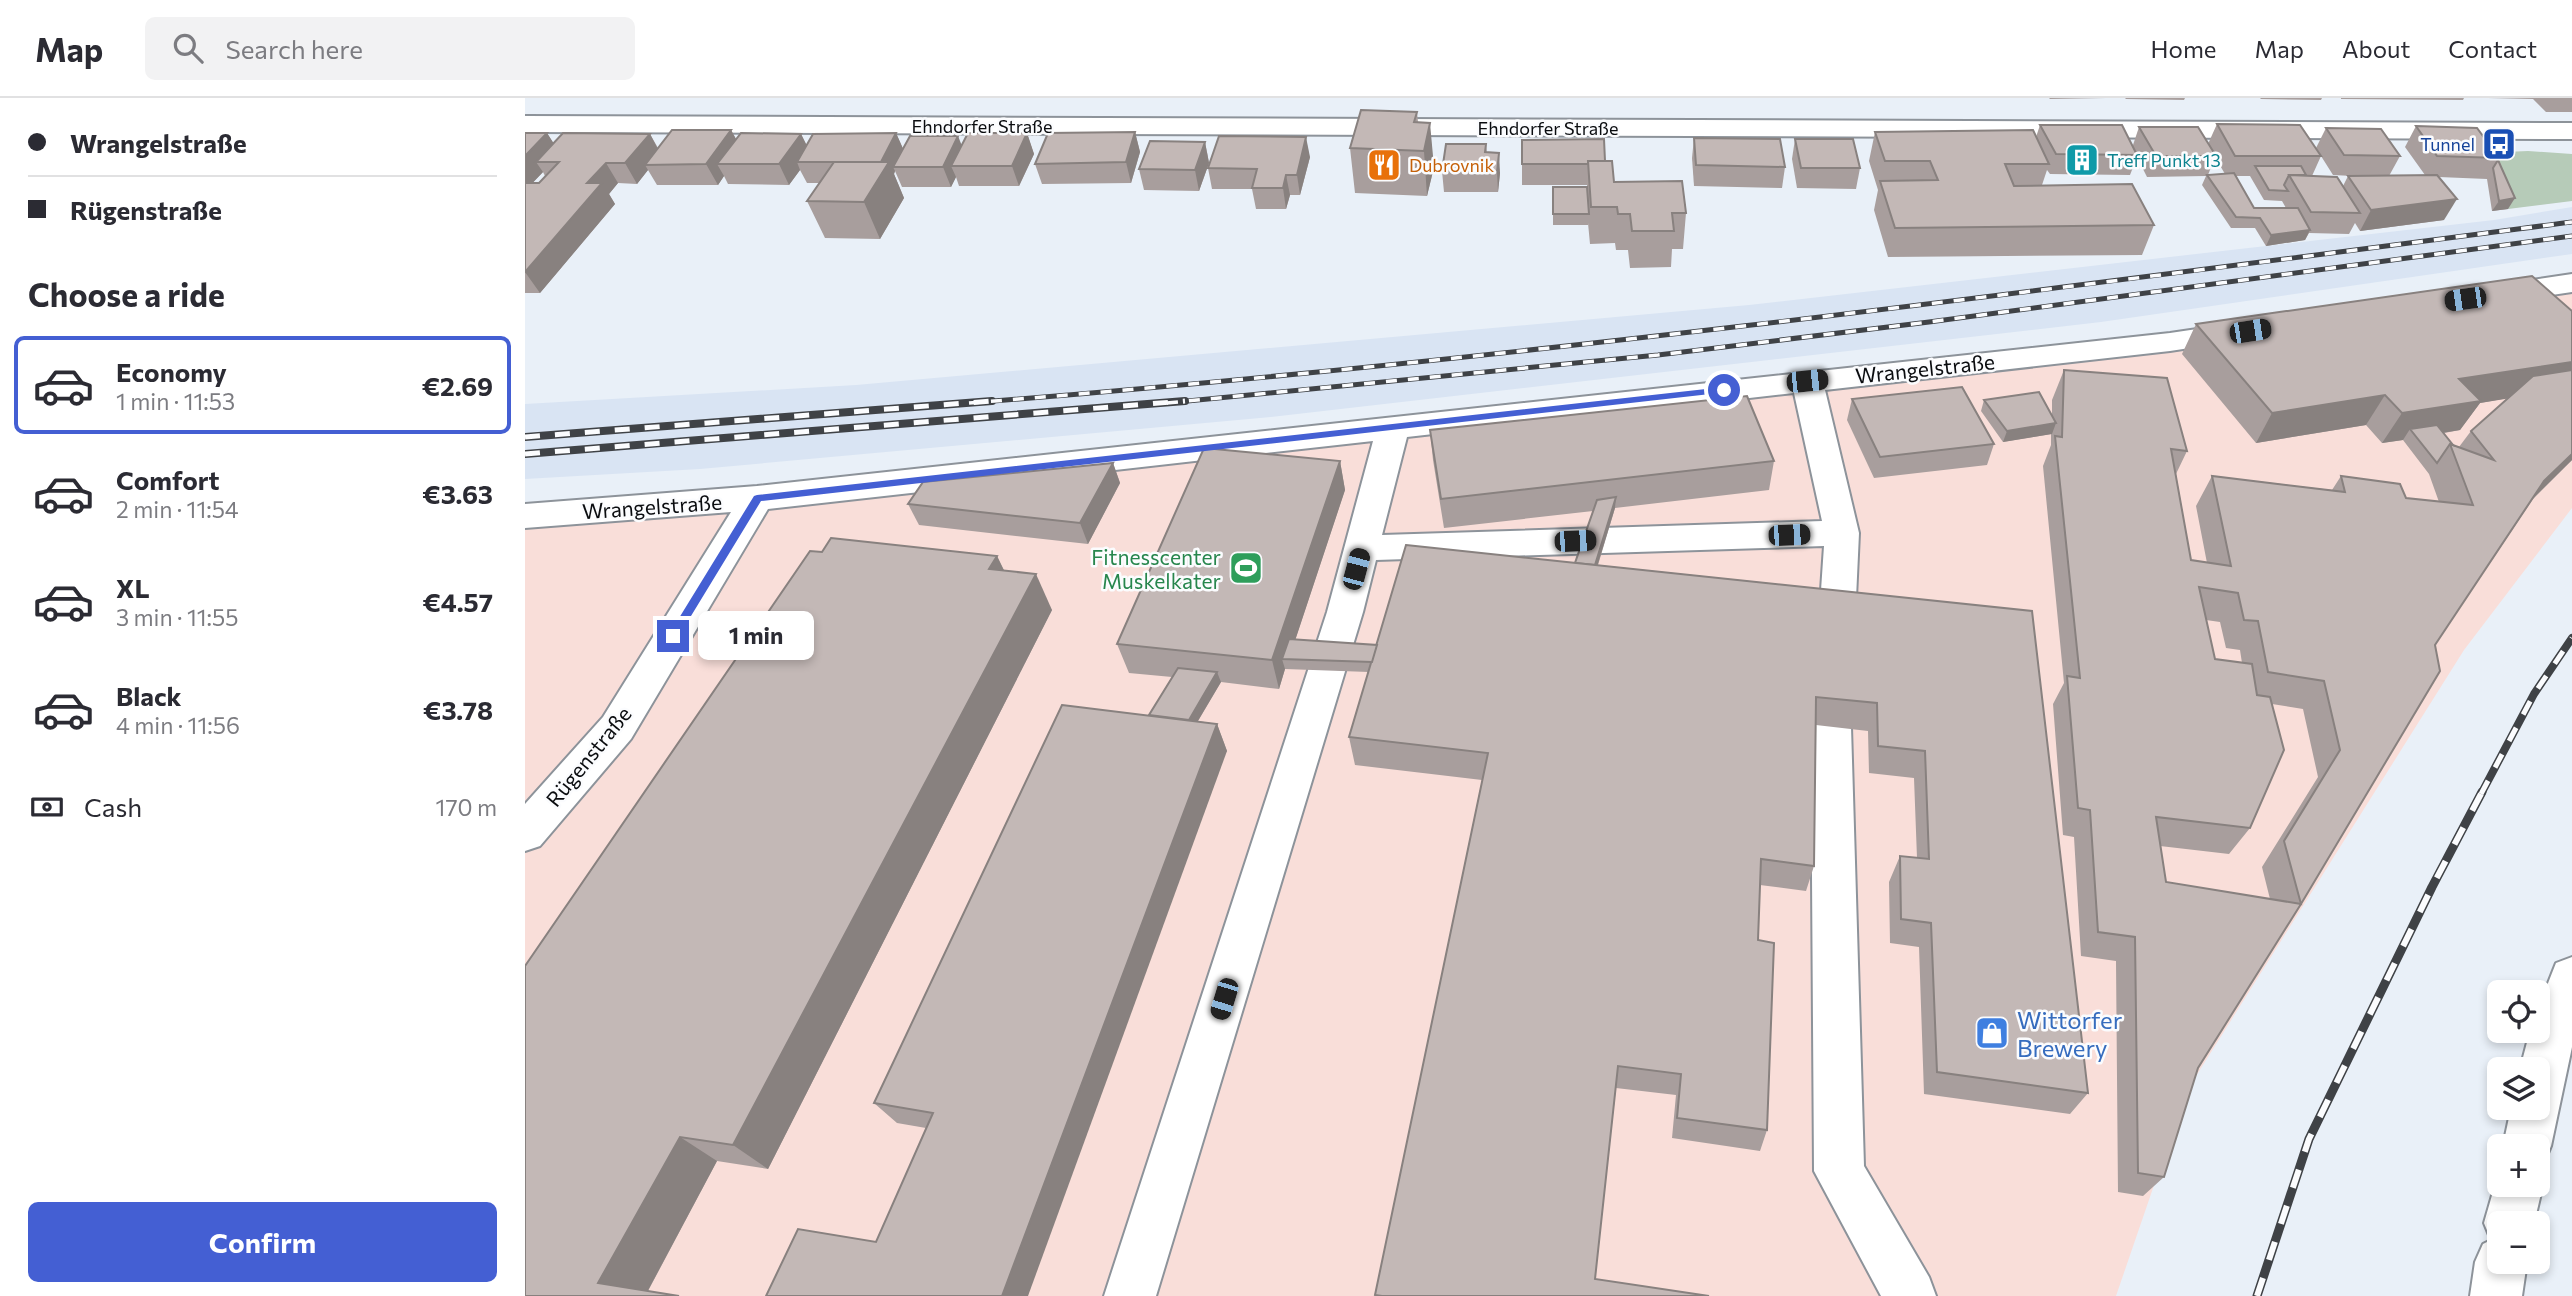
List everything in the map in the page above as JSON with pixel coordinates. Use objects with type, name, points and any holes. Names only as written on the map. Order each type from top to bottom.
[{"type":"street","points":[[876,125],[896,98]]},
{"type":"street","points":[[1323,128],[1332,98]]},
{"type":"street","name":"Ehndorfer Straße","points":[[525,124],[2572,131]]},
{"type":"street","points":[[2465,299],[2572,283]]},
{"type":"street","name":"Wrangelstraße","points":[[525,516],[757,498],[2170,342],[2264,328]]},
{"type":"street","points":[[1807,381],[1842,533],[1837,620]]},
{"type":"street","points":[[1131,1296],[1345,612],[1393,427]]},
{"type":"street","name":"Rügenstraße","points":[[525,833],[617,727],[757,498]]},
{"type":"street","points":[[1361,548],[1842,533]]},
{"type":"street","points":[[1831,727],[1839,1171],[1910,1296]]},
{"type":"street","points":[[2547,1057],[2572,978]]},
{"type":"street","points":[[2496,1296],[2499,1274]]},
{"type":"shaded area","points":[[2572,207],[2572,254],[2101,322],[1271,417],[700,469],[525,479],[525,404],[856,385],[1749,305],[2494,220]]},
{"type":"shaded area","points":[[2572,283],[2572,508],[2464,650],[2186,1092],[2116,1296],[525,1296],[525,516],[1807,381]]},
{"type":"green space","points":[[2528,151],[2572,154],[2572,201],[2508,209],[2483,153]]},
{"type":"building","points":[[1361,110],[1417,112],[1414,122],[1430,123],[1424,151],[1350,148]]},
{"type":"building","points":[[2217,124],[2300,125],[2321,156],[2235,156]]},
{"type":"building","points":[[2040,125],[2122,125],[2137,155],[2056,154]]},
{"type":"building","points":[[2416,126],[2477,128],[2499,158],[2437,156]]},
{"type":"building","points":[[2139,127],[2198,127],[2216,156],[2156,156]]},
{"type":"building","points":[[2326,128],[2381,129],[2400,156],[2344,155]]},
{"type":"building","points":[[672,130],[731,130],[706,164],[645,165]]},
{"type":"building","points":[[2033,130],[2049,164],[2005,164],[2014,186],[2132,184],[2154,225],[1895,228],[1880,181],[1938,180],[1930,161],[1885,161],[1875,132]]},
{"type":"building","points":[[1135,132],[1126,162],[1035,164],[1048,133]]},
{"type":"building","points":[[525,133],[547,133],[525,156]]},
{"type":"building","points":[[563,133],[650,134],[625,163],[606,163],[587,183],[602,183],[525,272],[525,183],[539,183],[559,162],[536,162]]},
{"type":"building","points":[[741,133],[801,134],[779,164],[717,164]]},
{"type":"building","points":[[896,133],[881,162],[797,162],[813,134]]},
{"type":"building","points":[[968,133],[1027,133],[1012,166],[951,166]]},
{"type":"building","points":[[910,136],[958,136],[943,167],[893,167]]},
{"type":"building","points":[[1219,136],[1306,137],[1297,175],[1286,175],[1283,188],[1252,188],[1257,169],[1208,168]]},
{"type":"building","points":[[1694,138],[1780,139],[1785,167],[1696,165]]},
{"type":"building","points":[[1604,139],[1605,161],[1588,161],[1588,164],[1522,164],[1522,140]]},
{"type":"building","points":[[1795,139],[1853,139],[1860,168],[1801,168]]},
{"type":"building","points":[[1150,141],[1205,142],[1195,170],[1139,169]]},
{"type":"building","points":[[1446,144],[1486,144],[1485,152],[1499,153],[1497,172],[1442,171]]},
{"type":"building","points":[[2498,160],[2515,198],[2499,201],[2493,168]]},
{"type":"building","points":[[1588,161],[1612,161],[1614,182],[1682,181],[1686,213],[1672,213],[1674,231],[1632,231],[1630,214],[1618,214],[1617,207],[1591,207]]},
{"type":"building","points":[[834,162],[889,162],[864,202],[807,201]]},
{"type":"building","points":[[2255,166],[2301,166],[2306,175],[2289,175],[2284,185],[2288,191],[2269,190]]},
{"type":"building","points":[[2234,173],[2254,208],[2298,208],[2310,230],[2271,235],[2260,218],[2236,217],[2207,175]]},
{"type":"building","points":[[2289,175],[2337,177],[2360,213],[2311,212]]},
{"type":"building","points":[[2437,175],[2457,199],[2371,210],[2348,176]]},
{"type":"building","points":[[1553,187],[1587,187],[1589,214],[1553,214]]},
{"type":"building","points":[[2532,276],[2572,311],[2572,362],[2459,379],[2481,401],[2402,413],[2385,395],[2272,413],[2196,324]]},
{"type":"building","points":[[2064,370],[2167,378],[2187,451],[2171,449],[2191,560],[2231,566],[2212,476],[2345,492],[2341,476],[2400,484],[2406,498],[2473,505],[2450,444],[2494,460],[2471,431],[2533,376],[2572,370],[2572,454],[2544,481],[2435,645],[2440,671],[2301,904],[2198,1068],[2164,1177],[2138,1173],[2135,937],[2098,932],[2090,810],[2078,808],[2067,676],[2080,678],[2055,436],[2062,437]],"holes":[[[2199,587],[2238,593],[2244,620],[2258,621],[2268,672],[2324,681],[2340,750],[2284,841],[2301,904],[2166,882],[2156,817],[2250,828],[2284,750],[2270,697],[2257,695],[2252,664],[2215,659]]]},
{"type":"building","points":[[1962,387],[1994,444],[1880,457],[1852,399]]},
{"type":"building","points":[[2039,392],[2056,423],[2007,431],[1984,400]]},
{"type":"building","points":[[1747,396],[1774,461],[1441,499],[1430,430]]},
{"type":"building","points":[[2437,425],[2453,445],[2450,444],[2437,463],[2410,429]]},
{"type":"building","name":"Fitnesscenter Muskelkater","points":[[1204,448],[1340,461],[1272,660],[1117,644]]},
{"type":"building","points":[[1113,463],[1080,523],[908,504],[923,482]]},
{"type":"building","points":[[1616,497],[1595,565],[1575,563],[1597,500]]},
{"type":"building","points":[[831,538],[997,556],[989,569],[1036,574],[733,1145],[680,1137],[598,1283],[679,1296],[525,1296],[525,966],[810,551],[822,552]]},
{"type":"building","points":[[1406,545],[2032,611],[2088,1093],[1937,1072],[1931,923],[1901,919],[1900,856],[1929,859],[1925,751],[1878,746],[1877,703],[1816,697],[1814,866],[1761,859],[1758,940],[1774,943],[1767,1130],[1677,1118],[1681,1074],[1618,1066],[1595,1279],[1709,1296],[1375,1295],[1488,753],[1349,737]]},
{"type":"building","points":[[1289,639],[1377,645],[1372,662],[1282,659]]},
{"type":"building","points":[[1178,668],[1217,672],[1189,720],[1149,715]]},
{"type":"building","points":[[1062,705],[1217,724],[1002,1296],[766,1296],[798,1229],[876,1242],[933,1113],[874,1103]]},
{"type":"railway","points":[[969,403],[1371,367],[1772,323],[2572,222]]},
{"type":"railway","points":[[1167,403],[1658,355],[1929,322],[2572,236]]},
{"type":"railway","points":[[525,437],[992,401]]},
{"type":"railway","points":[[525,454],[1185,401]]},
{"type":"railway","points":[[2481,794],[2534,694],[2572,638]]},
{"type":"railway","points":[[2257,1296],[2309,1139],[2432,887],[2482,792]]},
{"type":"place","name":"Tunnel","points":[[2499,144]]},
{"type":"place","name":"Treff Punkt 13","points":[[2082,160]]},
{"type":"place","name":"Dubrovnik","points":[[1384,165]]},
{"type":"place","name":"Fitnesscenter Muskelkater","points":[[1246,568]]},
{"type":"place","name":"Wittorfer Brewery","points":[[1992,1033]]},
{"type":"route","points":[[673,636],[757,498],[1724,390]]}]
